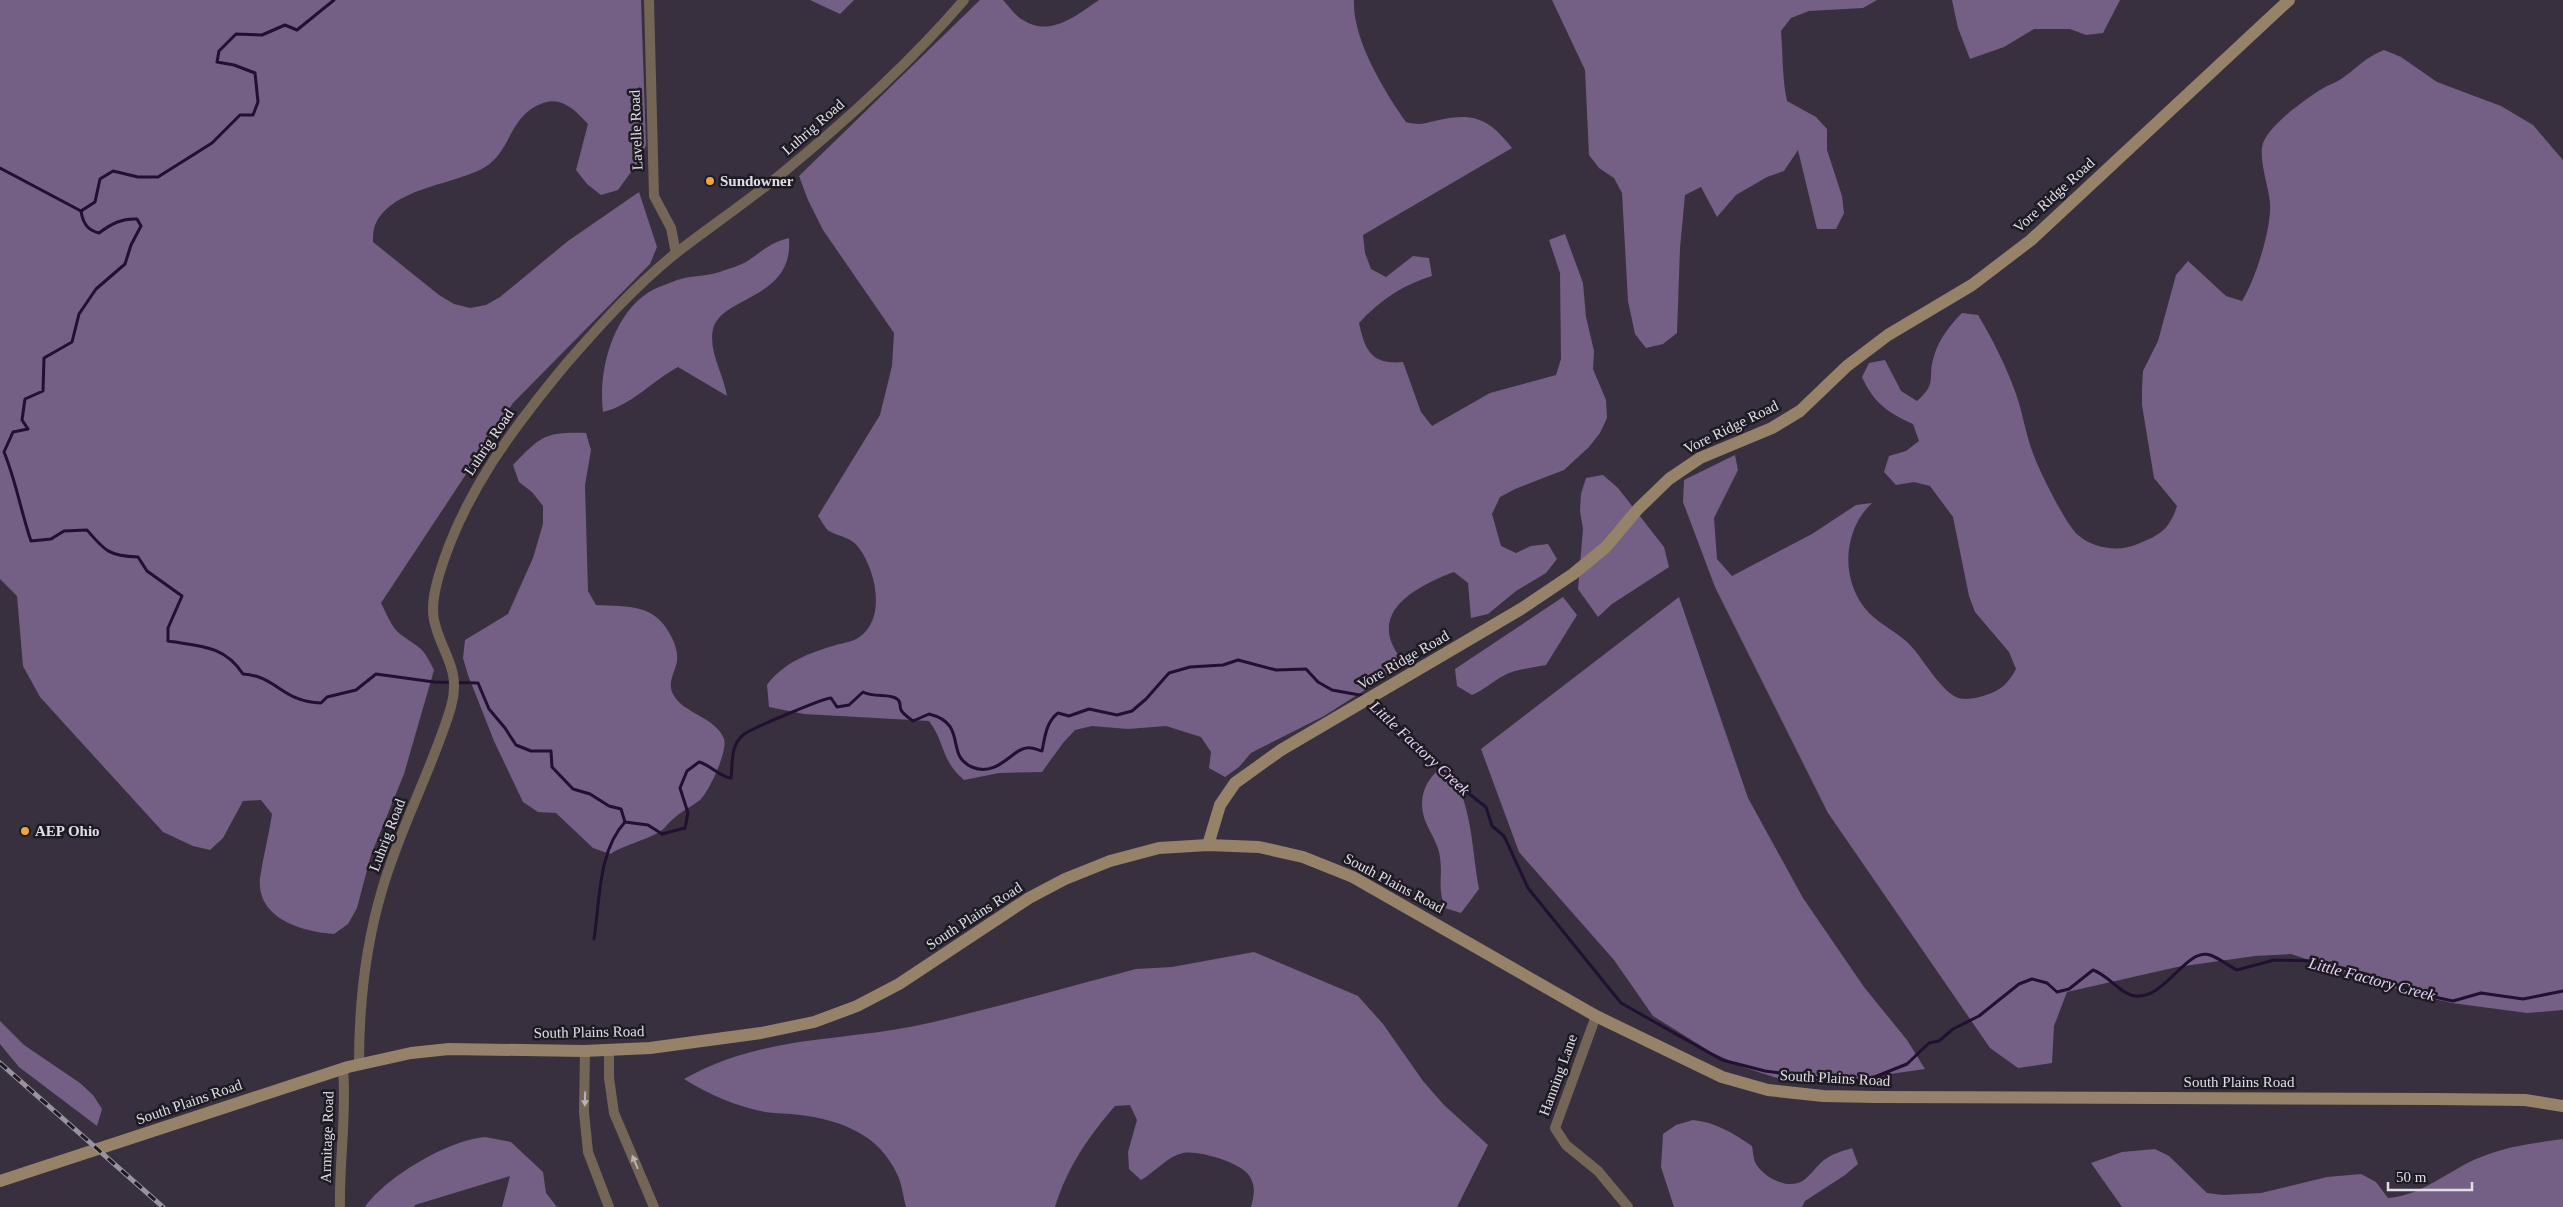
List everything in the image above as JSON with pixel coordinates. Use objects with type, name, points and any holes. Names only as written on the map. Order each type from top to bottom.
[{"type":"main road","name":"Vore Ridge Road","points":[[1208,845],[1220,805],[1234,783],[1281,750],[1521,609],[1574,574],[1606,547],[1638,509],[1669,479],[1700,458],[1772,428],[1800,411],[1847,366],[1888,335],[1972,285],[2031,240],[2289,0]]},
{"type":"main road","name":"South Plains Road","points":[[0,1180],[343,1068],[411,1052],[449,1049],[585,1051],[688,1044],[752,1035],[830,1017],[857,1006],[899,984],[1029,898],[1065,879],[1110,861],[1159,848],[1208,845],[1260,847],[1304,857],[1353,877],[1596,1016],[1722,1076],[1768,1090],[1823,1096],[2525,1100],[2563,1106]]},
{"type":"street","name":"Lavelle Road","points":[[649,0],[650,130],[654,196],[670,228],[676,253]]},
{"type":"street","name":"Luhrig Road","points":[[359,1064],[362,985],[382,890],[442,736],[453,701],[454,669],[434,618],[433,602],[439,575],[470,498],[505,440],[590,336],[633,291],[676,253],[773,180],[872,96],[964,0]]},
{"type":"street","name":"Hanning Lane","points":[[1596,1016],[1555,1128],[1566,1145],[1598,1172],[1628,1207]]},
{"type":"street","points":[[609,1050],[609,1078],[614,1113],[654,1207]]},
{"type":"street","points":[[585,1051],[584,1112],[588,1152],[609,1207]]},
{"type":"street","name":"Armitage Road","points":[[340,1207],[340,1172],[346,1098],[343,1068]]},
{"type":"shaded area","points":[[0,0],[641,0],[646,145],[639,161],[618,190],[601,195],[587,184],[576,170],[588,124],[568,106],[550,101],[532,109],[523,116],[500,152],[485,167],[410,194],[385,211],[375,225],[373,242],[439,295],[454,304],[470,308],[486,305],[500,297],[568,241],[639,192],[657,247],[650,264],[513,403],[381,603],[394,627],[423,652],[434,670],[404,774],[371,855],[357,908],[348,924],[334,934],[309,930],[284,921],[273,913],[266,904],[261,892],[260,878],[272,814],[261,800],[243,801],[223,838],[210,850],[193,846],[163,832],[40,697],[23,666],[17,596],[0,579]]},
{"type":"shaded area","points":[[810,0],[854,0],[840,14]]},
{"type":"shaded area","points":[[980,0],[1003,0],[1020,18],[1033,25],[1043,27],[1053,26],[1072,18],[1099,0],[1354,0],[1358,31],[1371,64],[1406,122],[1420,124],[1452,118],[1472,118],[1481,120],[1489,125],[1504,138],[1512,148],[1363,235],[1365,253],[1371,269],[1386,277],[1413,256],[1429,258],[1432,276],[1393,294],[1359,323],[1364,341],[1372,354],[1384,361],[1403,362],[1421,412],[1432,426],[1490,393],[1556,375],[1561,359],[1560,273],[1549,240],[1565,234],[1583,283],[1586,317],[1594,351],[1593,369],[1606,400],[1607,418],[1600,433],[1589,447],[1564,470],[1515,489],[1500,497],[1492,514],[1501,546],[1516,553],[1531,546],[1548,544],[1557,559],[1546,573],[1516,591],[1488,614],[1471,618],[1468,583],[1454,572],[1412,593],[1400,603],[1392,614],[1389,627],[1391,641],[1400,657],[1417,657],[1324,716],[1251,753],[1239,767],[1225,777],[1209,768],[1211,752],[1201,737],[1166,726],[1128,729],[1092,726],[1075,730],[1042,772],[999,773],[964,780],[951,765],[929,721],[804,714],[769,707],[767,685],[781,670],[807,655],[858,638],[867,630],[873,620],[876,608],[876,595],[874,582],[865,558],[856,544],[829,531],[818,516],[880,415],[892,366],[894,333],[823,230],[808,200],[799,176]]},
{"type":"shaded area","points":[[1552,0],[1877,0],[1863,8],[1809,11],[1791,18],[1781,31],[1783,75],[1787,101],[1816,117],[1827,129],[1827,150],[1842,196],[1844,213],[1836,229],[1817,229],[1798,150],[1784,171],[1767,177],[1736,195],[1717,217],[1701,187],[1685,195],[1680,248],[1677,333],[1663,344],[1646,348],[1635,334],[1628,301],[1622,193],[1614,178],[1599,168],[1589,155],[1585,70]]},
{"type":"shaded area","points":[[1952,0],[2120,0],[2103,33],[2086,35],[2070,29],[2034,29],[2004,47],[1970,59],[1958,28]]},
{"type":"shaded area","points":[[2384,50],[2401,57],[2437,82],[2501,106],[2533,125],[2563,160],[2563,1010],[2527,1013],[2452,1003],[2412,994],[2291,954],[2255,956],[2177,967],[2067,992],[2054,1026],[2052,1063],[2018,1068],[1990,1048],[1828,813],[1715,587],[1683,502],[1684,480],[1735,455],[1738,470],[1714,518],[1717,559],[1732,576],[1812,534],[1856,505],[1872,503],[1862,514],[1855,528],[1850,542],[1848,557],[1853,587],[1860,601],[1869,613],[1911,646],[1938,681],[1956,697],[1975,698],[1996,691],[2007,682],[2016,669],[2009,652],[1975,612],[1969,596],[1953,517],[1930,486],[1914,482],[1896,485],[1884,472],[1889,456],[1906,451],[1919,441],[1913,424],[1896,416],[1882,406],[1866,386],[1862,377],[1869,363],[1885,360],[1901,391],[1917,401],[1930,385],[1934,356],[1945,333],[1962,313],[1978,315],[1999,353],[2012,384],[2037,464],[2067,521],[2078,535],[2098,546],[2121,548],[2143,542],[2162,532],[2177,506],[2154,478],[2142,405],[2142,388],[2143,371],[2158,341],[2176,275],[2188,261],[2226,296],[2242,301],[2257,268],[2270,213],[2268,190],[2263,169],[2262,147],[2265,139],[2271,130],[2299,104],[2342,78],[2367,59]]},
{"type":"shaded area","points":[[789,238],[788,258],[781,274],[770,285],[729,309],[719,318],[713,329],[714,354],[727,396],[678,367],[623,404],[603,412],[603,379],[610,346],[617,330],[636,302],[652,290],[677,280],[713,274],[746,262],[771,245]]},
{"type":"shaded area","points":[[586,433],[591,450],[585,485],[588,591],[596,605],[640,609],[649,612],[664,625],[674,642],[677,655],[671,681],[673,694],[684,706],[714,726],[724,739],[721,761],[704,796],[675,817],[660,832],[610,854],[593,848],[556,813],[538,812],[523,802],[494,741],[463,658],[465,640],[508,614],[533,558],[543,524],[543,506],[532,492],[519,482],[513,465],[530,448],[545,438],[552,435]]},
{"type":"shaded area","points":[[1603,475],[1618,488],[1664,547],[1669,567],[1612,604],[1598,617],[1578,589],[1583,529],[1580,511],[1581,494],[1586,478]]},
{"type":"shaded area","points":[[1563,597],[1577,615],[1546,665],[1508,674],[1472,695],[1457,686],[1455,669]]},
{"type":"shaded area","points":[[1679,597],[1748,798],[1803,898],[1864,987],[1907,1040],[1925,1069],[1821,1084],[1777,1078],[1743,1067],[1711,1052],[1653,1016],[1614,960],[1519,852],[1481,749]]},
{"type":"shaded area","points":[[1445,764],[1454,778],[1466,808],[1479,889],[1461,913],[1445,908],[1441,894],[1441,865],[1437,845],[1427,825],[1422,807],[1422,799],[1427,784]]},
{"type":"shaded area","points":[[1254,952],[1358,996],[1383,1024],[1423,1081],[1444,1105],[1488,1145],[1457,1207],[1251,1207],[1254,1188],[1246,1172],[1230,1162],[1190,1153],[1183,1153],[1172,1157],[1141,1180],[1129,1169],[1128,1152],[1137,1120],[1130,1105],[1115,1106],[1096,1129],[1072,1166],[1055,1207],[906,1207],[899,1178],[889,1160],[869,1139],[857,1131],[844,1125],[815,1117],[765,1112],[743,1107],[713,1095],[684,1079],[712,1065],[769,1048],[798,1042],[915,1026],[1136,969],[1172,967]]},
{"type":"shaded area","points":[[0,1021],[24,1045],[80,1083],[93,1095],[102,1109],[97,1126],[19,1067],[0,1044]]},
{"type":"shaded area","points":[[1693,1120],[1709,1123],[1724,1129],[1752,1146],[1754,1160],[1758,1167],[1767,1176],[1786,1184],[1798,1183],[1805,1179],[1827,1158],[1852,1148],[1858,1164],[1845,1175],[1805,1201],[1802,1207],[1674,1207],[1661,1167],[1663,1134],[1676,1125]]},
{"type":"shaded area","points":[[485,1137],[511,1142],[543,1172],[546,1193],[557,1207],[502,1207],[510,1176],[415,1205],[414,1207],[365,1207],[387,1184],[419,1162],[454,1145]]},
{"type":"shaded area","points":[[2563,1139],[2563,1207],[2122,1207],[2091,1163],[2122,1152],[2155,1149],[2169,1156],[2207,1193],[2223,1195],[2261,1193],[2327,1177],[2361,1174],[2376,1182],[2388,1198],[2401,1196],[2425,1187],[2469,1162],[2491,1153],[2521,1145]]},
{"type":"waterway","points":[[0,168],[81,211],[95,202],[100,179],[113,171],[138,177],[158,177],[212,143],[240,115],[253,115],[258,102],[255,73],[234,65],[217,62],[219,51],[236,34],[262,35],[285,25],[297,30],[334,0]]},
{"type":"waterway","name":"Little Factory Creek","points":[[81,211],[86,225],[91,230],[99,233],[112,224],[126,220],[137,219],[141,226],[131,245],[125,264],[96,289],[79,314],[72,342],[44,358],[43,391],[25,399],[22,420],[28,429],[13,432],[4,452],[31,541],[51,539],[64,531],[87,530],[108,551],[114,554],[138,557],[147,571],[182,596],[168,628],[168,641],[210,648],[228,657],[243,674],[264,679],[288,694],[308,702],[321,703],[327,697],[356,690],[376,674],[434,682],[478,683],[489,709],[516,745],[531,751],[551,751],[552,767],[573,789],[590,794],[609,806],[621,809],[625,822],[648,825],[662,834],[685,828],[688,813],[680,788],[687,771],[699,762],[723,776],[731,778],[734,749],[743,735],[787,714],[831,698],[837,707],[849,705],[863,692],[872,695],[894,697],[899,700],[900,709],[913,721],[929,714],[941,719],[949,725],[953,732],[959,755],[964,762],[972,767],[981,769],[990,769],[997,766],[1022,749],[1031,748],[1042,751],[1048,725],[1058,713],[1069,716],[1089,709],[1117,715],[1132,711],[1146,699],[1169,673],[1190,667],[1223,665],[1238,660],[1276,670],[1306,669],[1318,682],[1332,690],[1365,696]]},
{"type":"waterway","name":"Little Factory Creek","points":[[1372,701],[1421,747],[1446,776],[1486,807],[1492,826],[1504,836],[1528,888],[1621,1003],[1722,1060],[1765,1071],[1849,1082],[1872,1078],[1907,1064],[1929,1043],[1939,1041],[1953,1029],[1979,1016],[2019,984],[2032,979],[2047,983],[2057,992],[2069,989],[2093,970],[2130,995],[2146,995],[2156,990],[2192,959],[2201,955],[2213,956],[2237,970],[2274,960],[2314,961],[2366,974],[2425,995],[2453,1001],[2481,993],[2523,999],[2563,991]]},
{"type":"waterway","points":[[594,939],[599,893],[605,862],[616,834],[625,822]]},
{"type":"railway","points":[[0,1063],[163,1207]]},
{"type":"place","name":"Sundowner","points":[[710,181]]},
{"type":"place","name":"AEP Ohio","points":[[25,831]]}]
